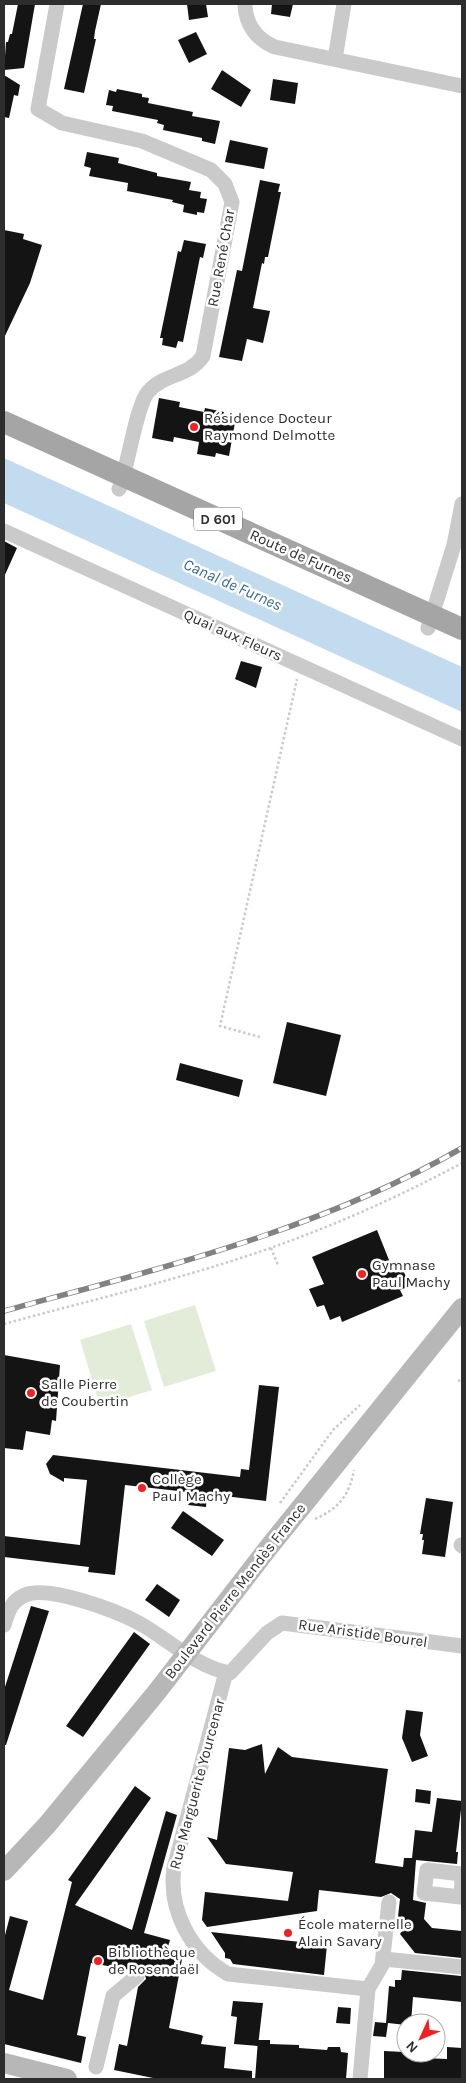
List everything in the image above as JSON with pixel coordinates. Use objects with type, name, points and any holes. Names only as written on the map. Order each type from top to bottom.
[{"type":"main road","name":"Route de Furnes","points":[[4,422],[122,483]]},
{"type":"main road","name":"Route de Furnes","points":[[4,436],[122,483],[462,637]]},
{"type":"main road","name":"Boulevard Pierre Mendès France","points":[[4,1888],[191,1657],[462,1308]]},
{"type":"main road","name":"Boulevard Pierre Mendès France","points":[[4,1871],[51,1820],[156,1693],[191,1657],[304,1523],[462,1327]]},
{"type":"main road","points":[[4,2063],[60,2079]]},
{"type":"street","name":"Rue René Char","points":[[58,4],[38,110],[62,123],[142,141],[211,170],[225,184],[232,202],[202,356],[189,371],[162,380],[146,395],[122,483]]},
{"type":"street","points":[[245,4],[250,26],[267,43],[280,48],[462,86]]},
{"type":"street","points":[[335,60],[344,4]]},
{"type":"street","points":[[430,622],[454,545],[462,504]]},
{"type":"street","name":"Quai aux Fleurs","points":[[4,531],[462,739]]},
{"type":"street","points":[[4,1625],[12,1604],[27,1594],[45,1593],[122,1616],[145,1627],[191,1657],[226,1672]]},
{"type":"street","name":"Rue Aristide Bourel","points":[[226,1672],[232,1672],[267,1633],[282,1623],[462,1646]]},
{"type":"street","name":"Rue Marguerite Yourcenar","points":[[226,1672],[175,1861],[173,1894],[178,1915],[192,1941],[216,1966],[228,1974],[241,1977],[368,1989]]},
{"type":"street","points":[[462,1874],[427,1870],[424,1894],[461,1898],[462,1882]]},
{"type":"street","points":[[360,2079],[368,1989],[380,1971],[384,1959],[389,1902]]},
{"type":"street","points":[[384,1959],[462,1968]]},
{"type":"street","points":[[96,2067],[112,1996],[137,1976]]},
{"type":"path","points":[[260,1036],[220,1026],[300,665]]},
{"type":"path","points":[[4,1324],[196,1272],[271,1248],[370,1209],[462,1163]]},
{"type":"path","points":[[271,1248],[278,1265]]},
{"type":"path","points":[[458,1380],[462,1382]]},
{"type":"path","points":[[304,1523],[332,1511],[351,1488],[356,1459]]},
{"type":"green space","points":[[195,1305],[216,1371],[164,1387],[144,1321]]},
{"type":"green space","points":[[131,1324],[152,1390],[100,1406],[80,1340]]},
{"type":"water","name":"Canal de Furnes","points":[[4,458],[462,667],[462,712],[4,503]]},
{"type":"building","points":[[18,4],[35,4],[24,68],[4,70],[6,42],[8,42],[10,34],[12,34]]},
{"type":"building","points":[[83,4],[101,4],[95,31],[94,39],[96,39],[84,93],[64,89]]},
{"type":"building","points":[[187,4],[206,4],[208,17],[189,20]]},
{"type":"building","points":[[272,4],[293,4],[290,17],[271,14]]},
{"type":"building","points":[[196,32],[207,54],[189,63],[178,40]]},
{"type":"building","points":[[222,70],[251,90],[241,107],[211,89]]},
{"type":"building","points":[[4,75],[20,85],[18,96],[14,95],[9,118],[4,117]]},
{"type":"building","points":[[273,79],[298,83],[295,104],[270,100]]},
{"type":"building","points":[[117,89],[142,94],[142,97],[149,98],[148,103],[193,112],[192,116],[220,121],[215,144],[202,141],[202,138],[163,130],[164,125],[157,123],[158,120],[112,111],[113,106],[106,105],[109,90],[116,92]]},
{"type":"building","points":[[230,140],[268,148],[264,169],[225,162]]},
{"type":"building","points":[[87,152],[119,158],[118,163],[157,173],[157,176],[191,182],[189,190],[201,192],[200,198],[207,199],[204,213],[197,212],[197,215],[183,212],[184,205],[172,202],[173,200],[127,191],[128,183],[89,176],[91,168],[84,166]]},
{"type":"building","points":[[260,180],[280,184],[278,192],[281,192],[268,257],[265,257],[264,264],[262,263],[253,308],[270,311],[263,343],[247,339],[242,361],[219,357],[237,270],[242,271]]},
{"type":"building","points":[[4,230],[24,234],[23,239],[42,245],[30,283],[4,338]]},
{"type":"building","points":[[184,240],[206,244],[203,258],[200,257],[183,342],[178,341],[176,348],[162,345],[163,338],[160,338],[178,251],[181,252]]},
{"type":"building","name":"Résidence Docteur Raymond Delmotte","points":[[159,398],[180,402],[179,407],[204,412],[205,408],[224,412],[223,415],[236,417],[229,456],[216,453],[215,457],[197,454],[199,442],[174,437],[173,442],[152,438]]},
{"type":"building","points":[[4,541],[17,548],[4,577]]},
{"type":"building","points":[[241,661],[262,667],[256,688],[235,679]]},
{"type":"building","points":[[287,1022],[341,1035],[326,1096],[273,1083]]},
{"type":"building","points":[[180,1063],[243,1080],[239,1097],[176,1080]]},
{"type":"building","name":"Gymnase Paul Machy","points":[[377,1230],[391,1265],[400,1263],[410,1286],[400,1290],[403,1296],[342,1322],[340,1316],[330,1320],[324,1305],[317,1307],[309,1289],[324,1284],[312,1257]]},
{"type":"building","name":"Salle Pierre de Coubertin","points":[[4,1355],[60,1365],[56,1421],[52,1420],[50,1435],[26,1431],[23,1450],[4,1448]]},
{"type":"building","points":[[259,1385],[279,1387],[266,1501],[207,1494],[206,1507],[188,1505],[196,1493],[125,1485],[115,1575],[88,1572],[89,1567],[4,1557],[4,1536],[80,1545],[87,1480],[64,1478],[64,1482],[50,1474],[46,1464],[53,1455],[240,1477],[241,1469],[249,1470]]},
{"type":"building","points":[[426,1498],[453,1502],[445,1557],[422,1554],[424,1540],[422,1540],[423,1534],[420,1534]]},
{"type":"building","points":[[183,1511],[224,1540],[212,1556],[171,1528]]},
{"type":"building","points":[[157,1584],[180,1600],[169,1617],[145,1600]]},
{"type":"building","points":[[31,1606],[49,1611],[6,1745],[4,1745],[4,1690]]},
{"type":"building","points":[[134,1632],[150,1644],[83,1737],[66,1726]]},
{"type":"building","points":[[406,1710],[423,1712],[420,1735],[428,1756],[412,1762],[402,1738]]},
{"type":"building","points":[[262,1744],[265,1774],[278,1747],[292,1757],[388,1769],[375,1863],[403,1867],[404,1858],[412,1858],[415,1830],[432,1832],[437,1798],[462,1801],[456,1852],[458,1852],[457,1864],[416,1860],[413,1900],[426,1903],[424,1919],[432,1928],[462,1931],[462,1958],[415,1953],[400,1934],[402,1931],[397,1925],[400,1899],[391,1893],[381,1897],[319,1890],[317,1911],[207,1927],[202,1920],[205,1892],[288,1901],[293,1872],[226,1864],[207,1837],[217,1840],[229,1748],[245,1750]]},
{"type":"building","points":[[135,1786],[151,1798],[75,1905],[132,1930],[166,1811],[177,1815],[144,1933],[170,1940],[165,1956],[182,1959],[169,2028],[203,2036],[201,2044],[226,2047],[224,2068],[252,2071],[252,2079],[158,2079],[114,2070],[119,2044],[127,2046],[138,1987],[146,1979],[144,1970],[140,1967],[130,1970],[91,1963],[77,2035],[86,2037],[81,2063],[4,2044],[4,1939],[10,1916],[28,1921],[9,1990],[43,2000],[72,1882],[68,1880]]},
{"type":"building","points":[[416,1789],[431,1791],[430,1804],[415,1802]]},
{"type":"building","points":[[211,1932],[327,1945],[324,1975],[233,1964],[230,1959],[225,1958],[225,1953]]},
{"type":"building","points":[[402,1970],[461,1976],[462,2002],[413,1997],[412,2013],[396,2013],[396,2024],[388,2023],[386,2037],[373,2036],[375,2022],[386,2023],[389,1986],[395,1987],[395,1980],[401,1980]]},
{"type":"building","points":[[233,2001],[263,2003],[258,2046],[234,2044],[237,2017],[231,2016]]},
{"type":"building","points":[[338,2007],[351,2008],[350,2024],[336,2023]]},
{"type":"building","points":[[258,2040],[270,2040],[270,2044],[299,2045],[299,2048],[327,2050],[328,2047],[340,2047],[341,2052],[348,2053],[346,2079],[255,2079]]},
{"type":"building","points":[[447,2047],[462,2048],[462,2079],[384,2079],[384,2051],[396,2052],[396,2063],[446,2063]]},
{"type":"railway","points":[[4,1311],[180,1262],[296,1224],[353,1202],[408,1177],[462,1148]]},
{"type":"place","name":"Résidence Docteur Raymond Delmotte","points":[[194,427]]},
{"type":"place","name":"Gymnase Paul Machy","points":[[362,1274]]},
{"type":"place","name":"Salle Pierre de Coubertin","points":[[31,1393]]},
{"type":"place","name":"Collège Paul Machy","points":[[142,1488]]},
{"type":"place","name":"École maternelle Alain Savary","points":[[288,1933]]},
{"type":"place","name":"Bibliothèque de Rosendaël","points":[[98,1961]]}]
